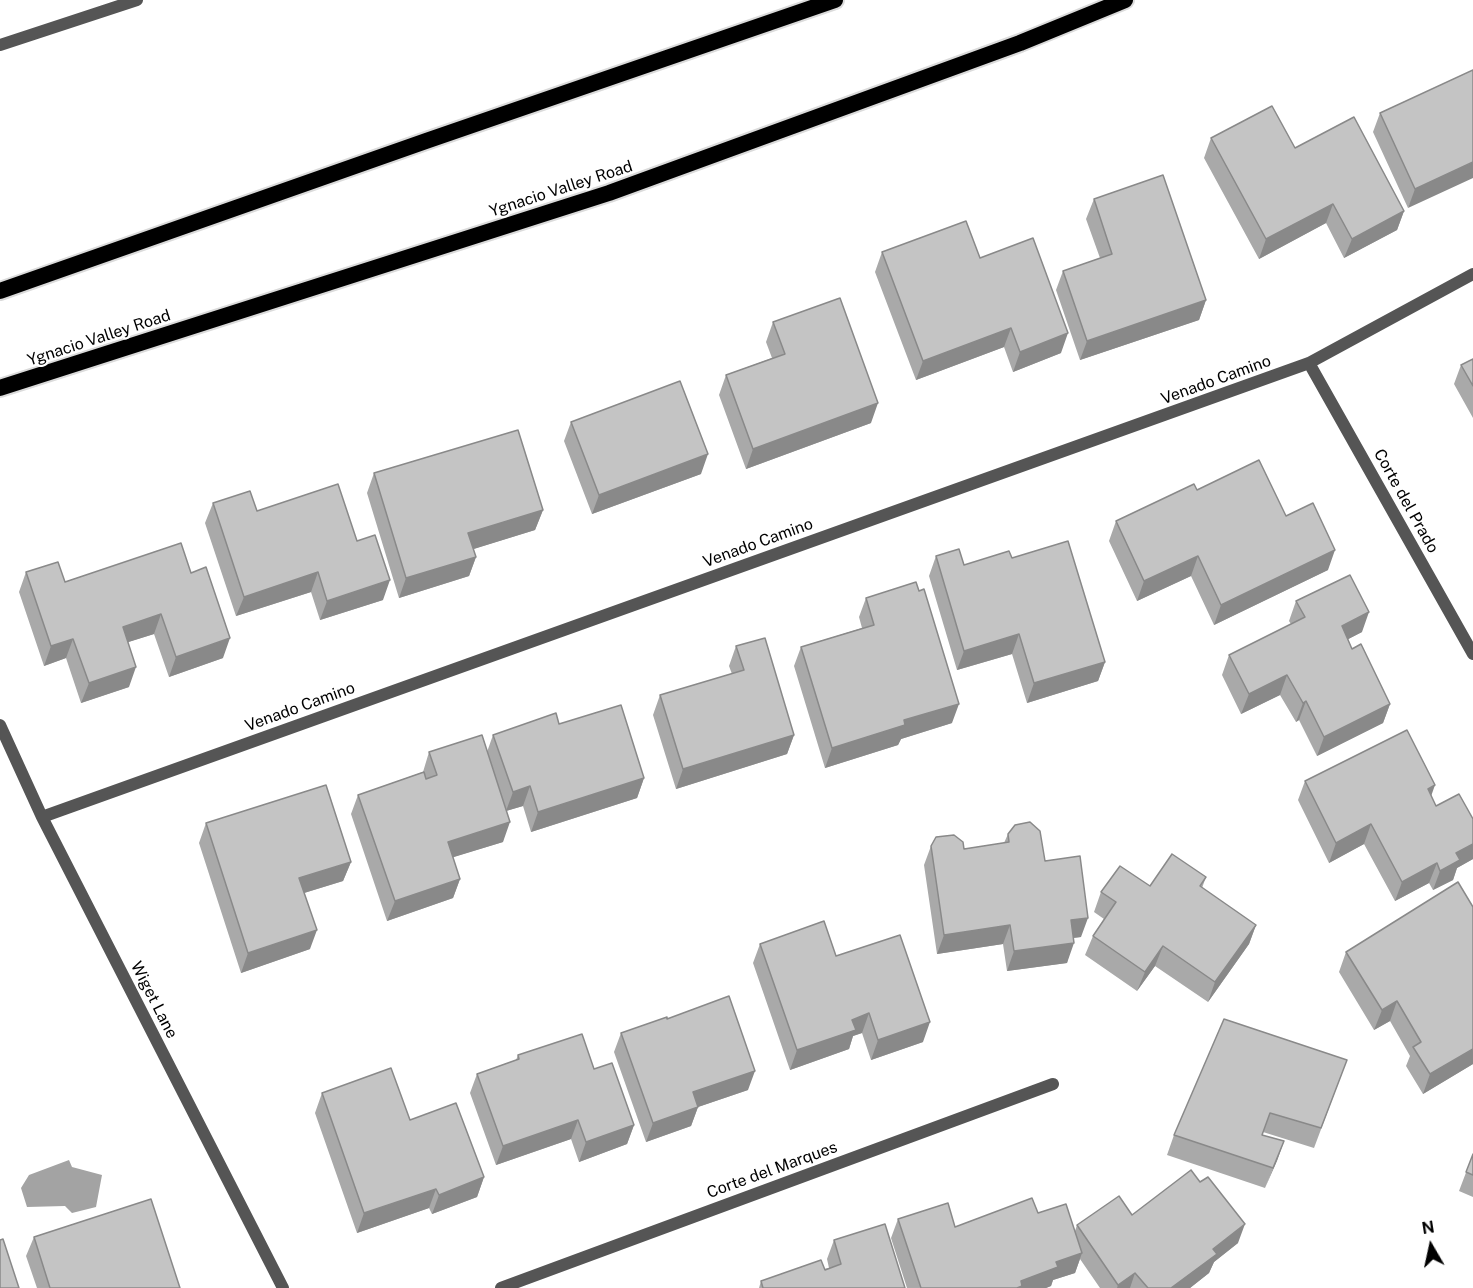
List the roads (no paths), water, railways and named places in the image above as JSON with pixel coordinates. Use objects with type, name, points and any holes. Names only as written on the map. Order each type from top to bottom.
[{"type":"highway","points":[[0,291],[835,0]]},
{"type":"highway","name":"Ygnacio Valley Road","points":[[0,388],[609,193],[1020,43],[1125,0]]},
{"type":"street","points":[[0,45],[137,0]]},
{"type":"street","name":"Venado Camino","points":[[42,817],[1310,363],[1473,274]]},
{"type":"street","name":"Corte del Prado","points":[[1310,363],[1473,654]]},
{"type":"street","name":"Wiget Lane","points":[[0,725],[42,817],[283,1288]]},
{"type":"street","name":"Corte del Marques","points":[[501,1288],[1053,1083]]}]
